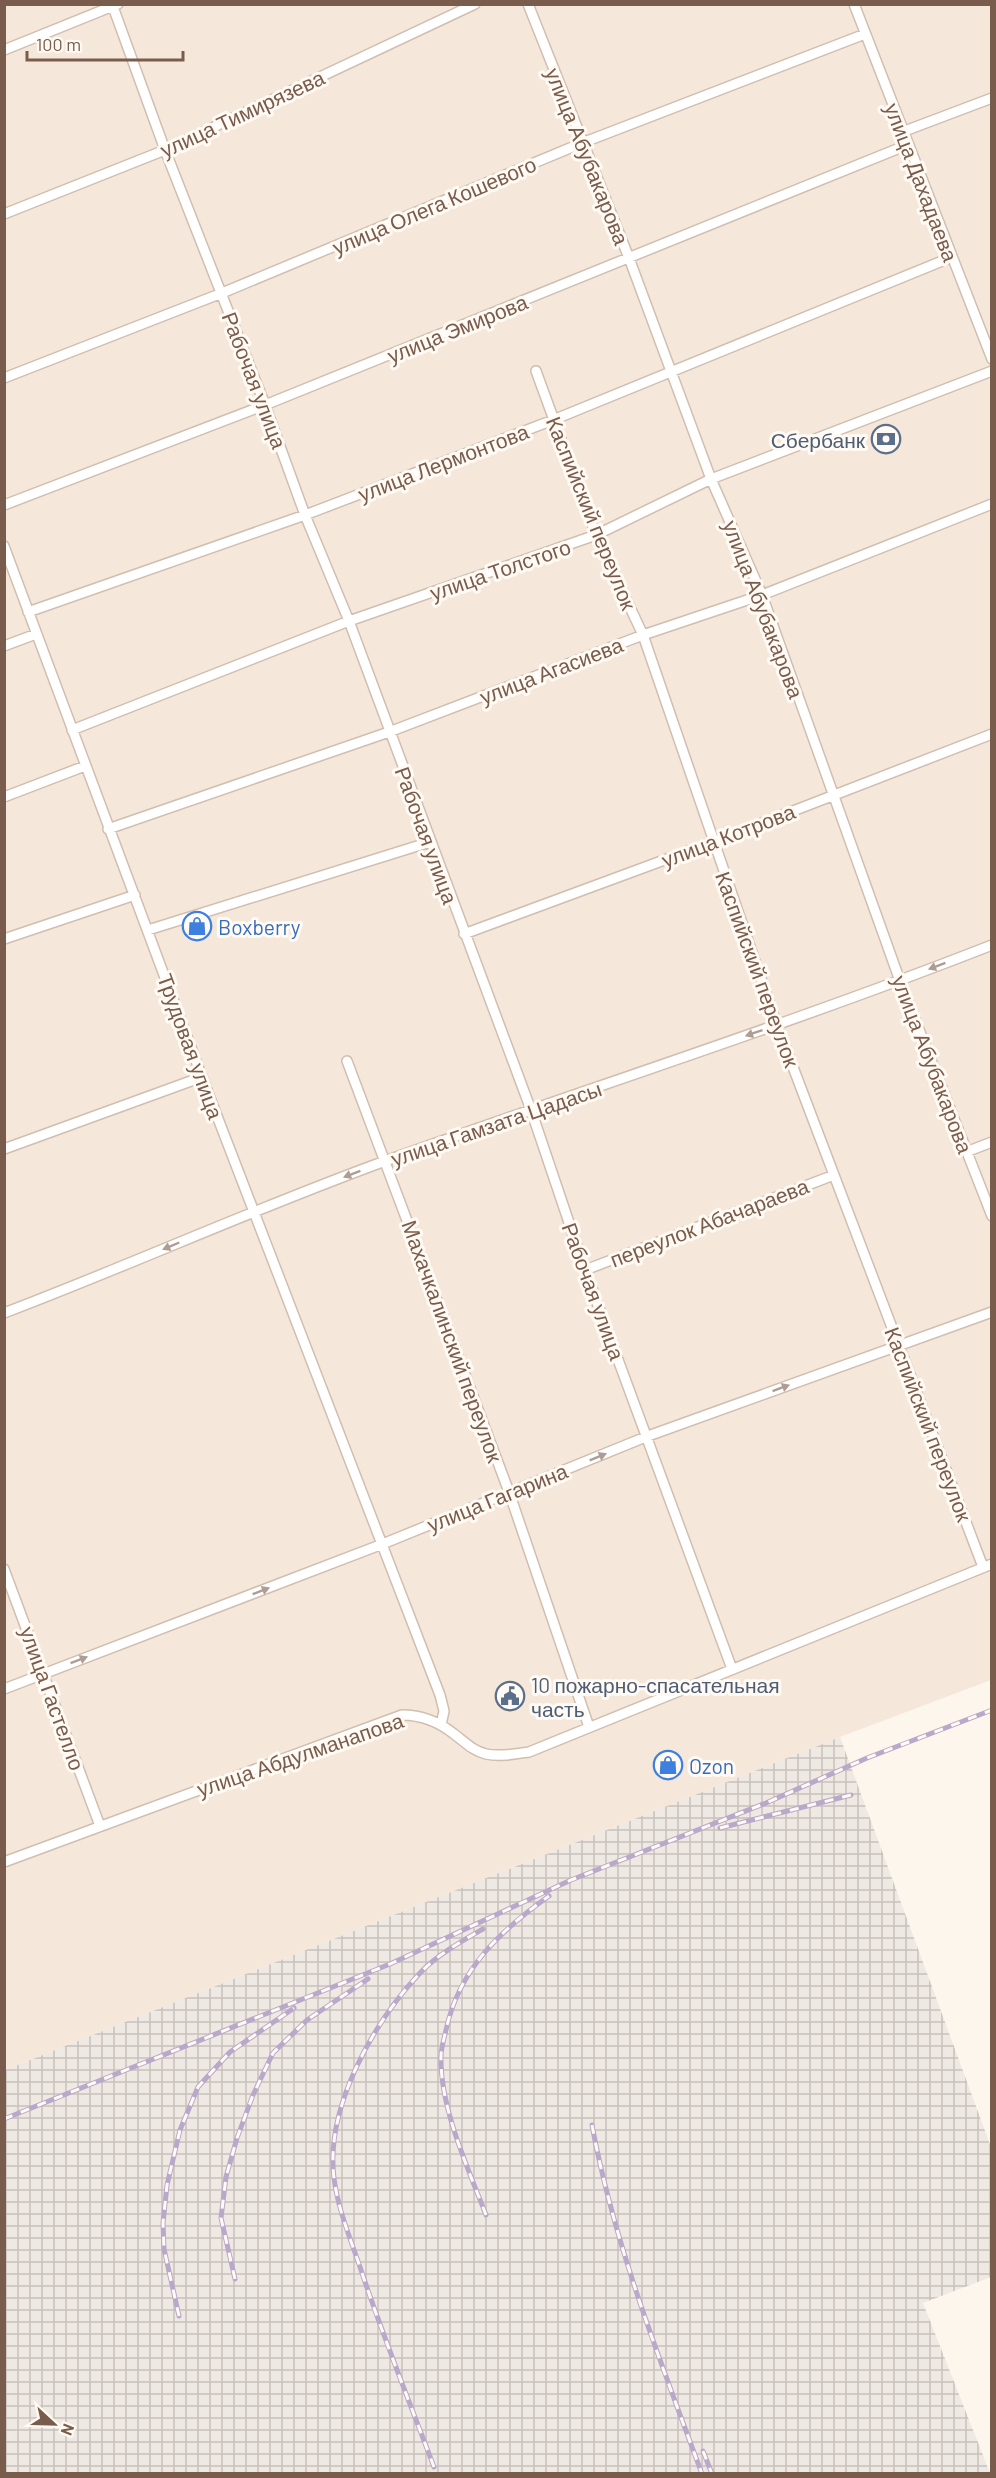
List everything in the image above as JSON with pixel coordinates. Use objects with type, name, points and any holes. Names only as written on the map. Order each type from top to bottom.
[{"type":"street","name":"улица Тимирязева","points":[[4,214],[165,150],[475,4]]},
{"type":"street","name":"улица Абубакарова","points":[[528,4],[629,258],[711,479],[762,595],[900,981],[992,1216]]},
{"type":"street","name":"улица Дахадаева","points":[[854,4],[992,359]]},
{"type":"street","name":"Рабочая улица","points":[[114,5],[165,150],[265,405],[304,515],[349,621],[531,1110],[585,1270],[732,1669]]},
{"type":"street","points":[[4,50],[114,5]]},
{"type":"street","name":"улица Олега Кошевого","points":[[4,378],[222,293],[582,143],[865,34]]},
{"type":"street","points":[[902,132],[992,98]]},
{"type":"street","name":"улица Эмирова","points":[[4,505],[265,405],[907,145]]},
{"type":"street","name":"улица Лермонтова","points":[[28,612],[304,515],[553,420],[952,257]]},
{"type":"street","name":"Каспийский переулок","points":[[536,371],[596,536],[643,635],[777,1025],[898,1345],[987,1565]]},
{"type":"street","name":"улица Толстого","points":[[72,730],[349,621],[596,536],[711,479],[992,371]]},
{"type":"street","name":"улица Агасиева","points":[[108,829],[389,732],[643,635],[762,595],[992,504]]},
{"type":"street","name":"Трудовая улица","points":[[4,546],[202,1077],[349,1454],[380,1545],[440,1695],[444,1711],[441,1725]]},
{"type":"street","points":[[4,646],[36,634]]},
{"type":"street","name":"улица Котрова","points":[[464,934],[713,842],[992,734]]},
{"type":"street","points":[[4,797],[85,766]]},
{"type":"street","points":[[148,930],[430,842]]},
{"type":"street","points":[[4,939],[135,895]]},
{"type":"street","name":"улица Гамзата Цадасы","points":[[4,1313],[89,1281],[254,1211],[386,1161],[777,1025],[992,945]]},
{"type":"street","name":"Махачкалинский переулок","points":[[347,1061],[509,1492],[589,1726]]},
{"type":"street","points":[[4,1149],[202,1077]]},
{"type":"street","points":[[966,1152],[992,1142]]},
{"type":"street","name":"переулок Абачараева","points":[[585,1270],[834,1175]]},
{"type":"street","name":"улица Гагарина","points":[[4,1689],[380,1545],[648,1436],[992,1312]]},
{"type":"street","name":"улица Абдулманапова","points":[[4,1862],[402,1715],[416,1715],[441,1725],[477,1751],[488,1755],[529,1752],[987,1565]]},
{"type":"street","name":"улица Гастелло","points":[[4,1569],[100,1826]]},
{"type":"shaded area","points":[[5,5],[991,5],[991,1680],[840,1737],[5,2070]]},
{"type":"shaded area","points":[[840,1737],[991,2147],[991,2277],[923,2303],[990,2473],[5,2473],[5,2070]]},
{"type":"railway","points":[[4,2119],[390,1964],[571,1880],[766,1803],[867,1758],[992,1710]]},
{"type":"railway","points":[[720,1828],[851,1795]]},
{"type":"railway","points":[[486,2215],[450,2117],[442,2077],[442,2047],[452,2008],[471,1970],[498,1938],[549,1896]]},
{"type":"railway","points":[[434,2467],[345,2225],[334,2178],[333,2151],[337,2123],[345,2096],[356,2068],[385,2016],[427,1966],[483,1929]]},
{"type":"railway","points":[[235,2279],[221,2218],[226,2177],[253,2095],[273,2053],[307,2020],[368,1979]]},
{"type":"railway","points":[[179,2316],[164,2249],[163,2223],[167,2185],[180,2130],[198,2087],[230,2052],[294,2008]]},
{"type":"railway","points":[[592,2125],[601,2169],[625,2258],[702,2474]]},
{"type":"railway","points":[[703,2451],[712,2474]]},
{"type":"place","name":"Сбербанк","points":[[886,439]]},
{"type":"place","name":"Boxberry","points":[[197,926]]},
{"type":"place","name":"10 пожарно-спасательная часть","points":[[510,1696]]},
{"type":"place","name":"Ozon","points":[[668,1765]]}]
